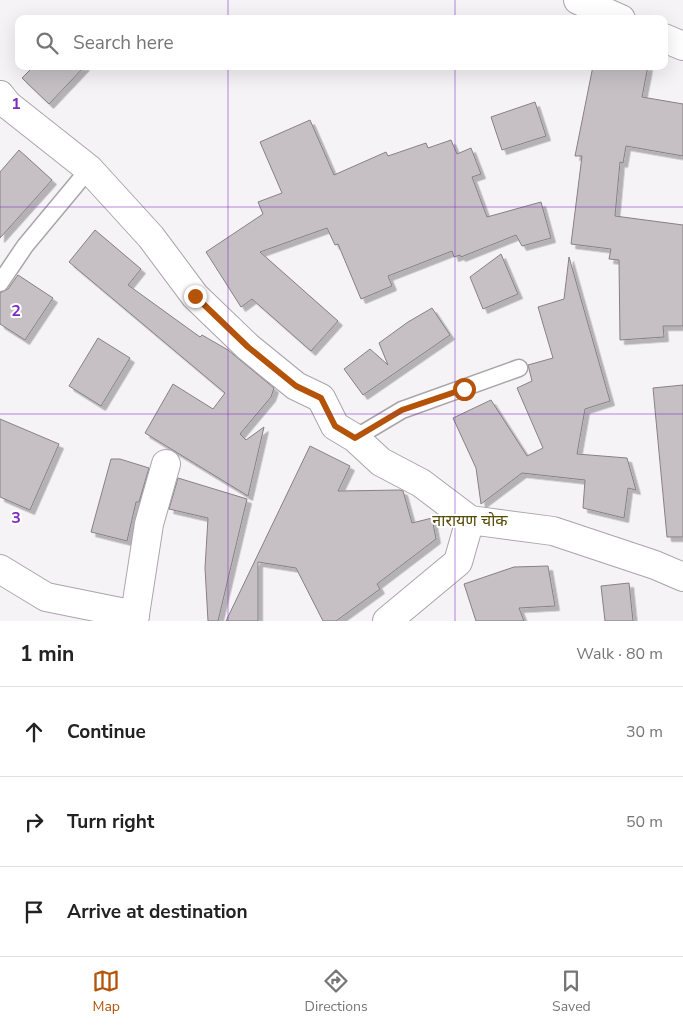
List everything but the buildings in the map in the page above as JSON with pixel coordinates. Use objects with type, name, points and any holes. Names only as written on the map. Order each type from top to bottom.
[{"type":"street","points":[[578,0],[612,15]]},
{"type":"street","points":[[668,40],[683,46]]},
{"type":"street","points":[[0,95],[8,105],[89,170],[151,237],[195,296],[248,347],[296,386],[321,398],[335,426],[355,438],[381,462],[421,484],[470,520],[553,531],[656,565],[683,577]]},
{"type":"street","points":[[0,569],[46,597],[135,618],[149,524],[166,464]]},
{"type":"street","points":[[387,621],[458,562],[470,520]]},
{"type":"lane","points":[[0,283],[25,246],[89,170]]},
{"type":"lane","points":[[355,438],[402,410],[519,368]]},
{"type":"district","name":"नारायण चोक","points":[[470,520]]},
{"type":"route","points":[[195,296],[248,347],[296,386],[321,398],[335,426],[355,438],[402,410],[464,389]]}]
